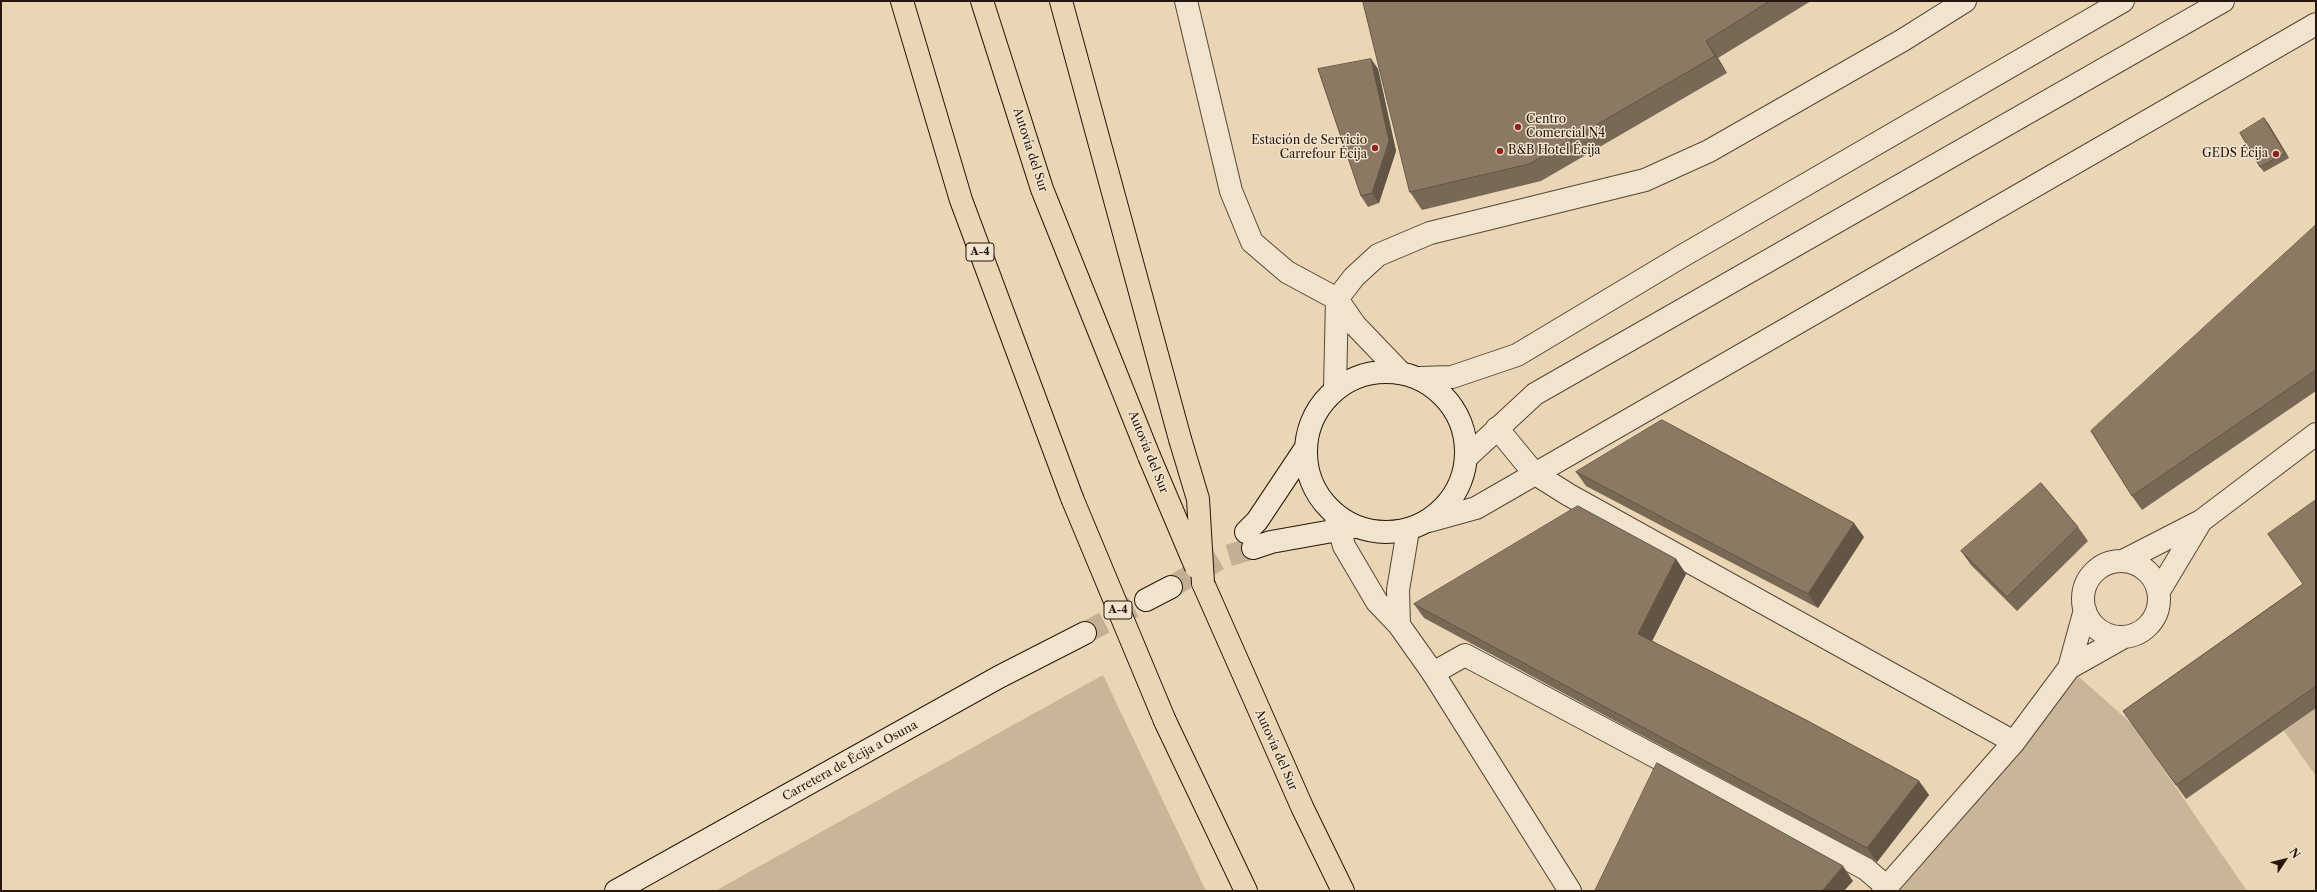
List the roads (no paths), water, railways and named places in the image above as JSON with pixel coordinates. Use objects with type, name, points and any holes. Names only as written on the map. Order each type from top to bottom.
[{"type":"highway","name":"A-4","points":[[902,1],[961,200],[1072,498],[1165,721],[1246,891]]},
{"type":"highway","name":"Autovía del Sur","points":[[982,1],[1042,189],[1149,456],[1243,676],[1303,809],[1344,891]]},
{"type":"highway","points":[[1061,1],[1180,439],[1198,499],[1203,583]]},
{"type":"street","points":[[1186,1],[1231,191],[1252,242],[1287,272],[1337,298],[1355,325],[1410,376],[1439,392],[1455,410],[1464,433],[1466,457],[1461,482],[1448,504],[1429,521]]},
{"type":"street","points":[[1335,389],[1337,298],[1354,277],[1378,255],[1430,233],[1645,180],[1710,151],[1903,40],[1965,1]]},
{"type":"street","points":[[1570,891],[1433,673],[1399,625],[1377,602],[1344,546],[1343,524],[1318,496],[1308,473],[1306,450],[1309,427],[1316,413],[1335,389],[1355,377],[1378,372],[1410,376],[1452,376],[1516,355],[1684,255],[2123,1]]},
{"type":"street","points":[[1466,457],[1535,394],[2223,1]]},
{"type":"street","points":[[1306,450],[1257,521],[1250,540],[1271,542],[1343,524],[1382,533],[1408,530],[1429,521],[1476,508],[2316,24]]},
{"type":"street","points":[[1496,428],[1534,474],[1576,499],[2014,742]]},
{"type":"street","points":[[2123,561],[2201,521],[2316,434]]},
{"type":"street","points":[[2159,591],[2201,521]]},
{"type":"street","points":[[1399,625],[1398,590],[1408,530]]},
{"type":"street","points":[[1433,673],[1465,655],[1866,869],[1885,889],[2014,742],[2069,668],[2085,610],[2084,594],[2086,586],[2092,575],[2100,567],[2112,562],[2123,561],[2135,563],[2146,570],[2154,580],[2159,591],[2159,604],[2155,617],[2147,627],[2137,634],[2124,637],[2069,668]]},
{"type":"street","points":[[1146,600],[1170,586]]},
{"type":"street","points":[[2085,610],[2100,630],[2111,636],[2124,637]]},
{"type":"street","name":"Carretera de Écija a Osuna","points":[[616,891],[999,677],[1085,633]]},
{"type":"tunnel","points":[[1171,587],[1221,558],[1253,548]]},
{"type":"tunnel","points":[[1085,633],[1146,600]]},
{"type":"place","name":"Centro Comercial N4","points":[[1518,127]]},
{"type":"place","name":"Estación de Servicio Carrefour Écija","points":[[1375,148]]},
{"type":"place","name":"B&B Hotel Écija","points":[[1500,151]]},
{"type":"place","name":"GEDS Écija","points":[[2276,154]]}]
